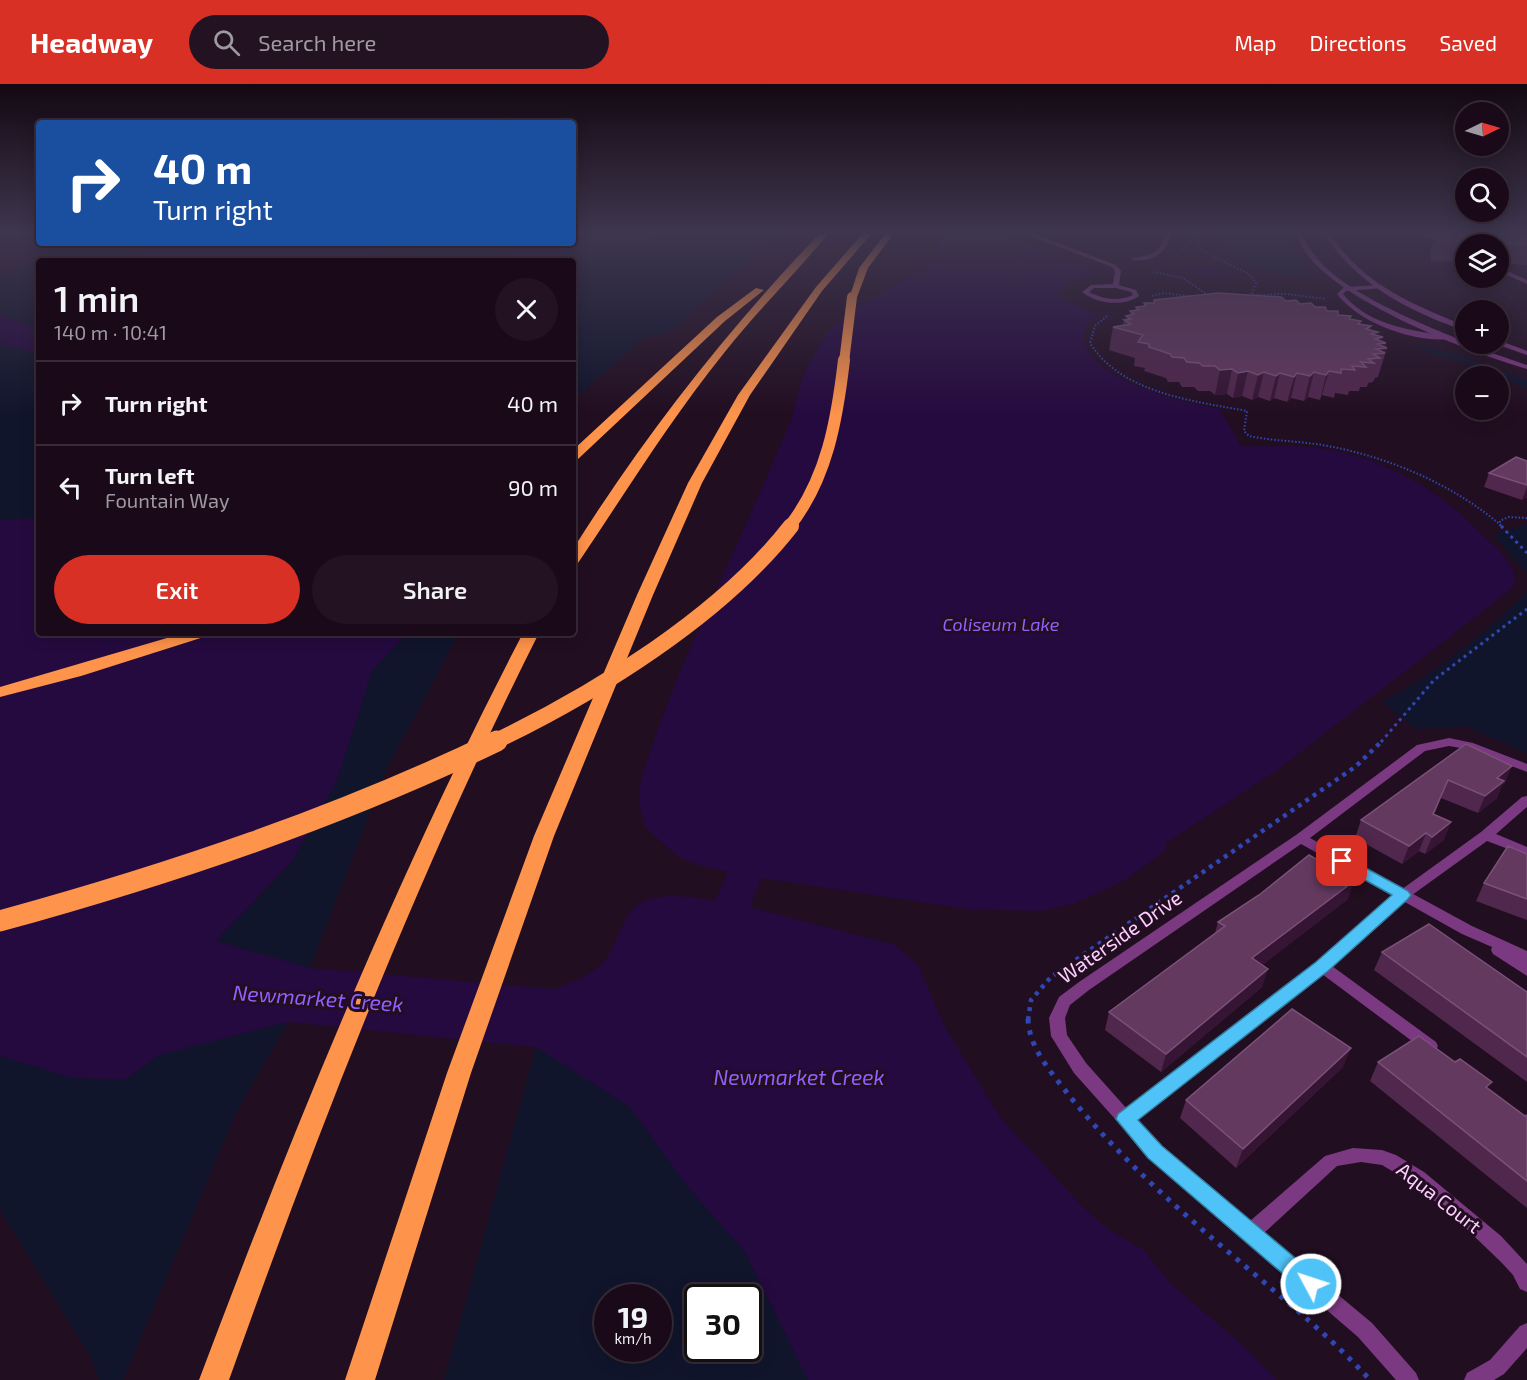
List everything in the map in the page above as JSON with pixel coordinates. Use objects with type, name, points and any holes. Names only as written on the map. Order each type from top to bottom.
[{"type":"highway","points":[[576,454],[721,319],[755,293]]},
{"type":"highway","points":[[576,555],[633,464],[683,394],[767,293]]},
{"type":"highway","points":[[360,1380],[459,1073],[573,764],[700,474],[738,404],[816,293]]},
{"type":"highway","points":[[0,921],[77,900],[236,849],[341,810],[446,765],[550,713],[623,670],[698,617],[762,559],[809,499],[824,468],[833,437],[853,293]]},
{"type":"highway","points":[[0,692],[86,669],[191,636]]},
{"type":"highway","points":[[214,1380],[277,1207],[374,971],[440,821],[530,636]]},
{"type":"street","points":[[1087,293],[1093,297],[1115,301],[1136,296],[1134,293]]},
{"type":"street","points":[[1340,293],[1351,307],[1363,314],[1410,333],[1450,338]]},
{"type":"street","points":[[1360,293],[1390,311],[1450,338],[1527,367]]},
{"type":"street","points":[[1394,293],[1455,324]]},
{"type":"street","points":[[1509,346],[1527,352]]},
{"type":"street","name":"Waterside Drive","points":[[1409,1380],[1365,1330],[1155,1152],[1080,1068],[1059,1036],[1057,1018],[1064,1001],[1301,838],[1421,748],[1434,743],[1469,746],[1527,768]]},
{"type":"street","points":[[1125,1119],[1322,966],[1403,895],[1486,835],[1527,800]]},
{"type":"street","points":[[1486,835],[1527,852]]},
{"type":"street","points":[[1301,838],[1467,930],[1527,957]]},
{"type":"street","points":[[1467,930],[1527,970]]},
{"type":"street","points":[[1322,966],[1443,1056]]},
{"type":"street","name":"Aqua Court","points":[[1250,1233],[1331,1161],[1347,1154],[1368,1154],[1392,1161],[1418,1178],[1498,1245],[1519,1267],[1527,1283]]},
{"type":"street","points":[[1474,1380],[1497,1367],[1527,1333]]},
{"type":"path","points":[[1150,293],[1151,297],[1170,293]]},
{"type":"path","points":[[1175,293],[1197,298]]},
{"type":"path","points":[[1203,293],[1212,300],[1204,300]]},
{"type":"path","points":[[1248,301],[1252,295],[1286,294],[1327,299]]},
{"type":"path","points":[[1112,314],[1095,326],[1090,343],[1101,360],[1118,372],[1163,392],[1247,411],[1244,431],[1249,436],[1330,446],[1378,458],[1403,468],[1445,489],[1500,526],[1527,553]]},
{"type":"path","points":[[1500,526],[1500,521],[1508,517],[1527,518]]},
{"type":"path","points":[[1370,1380],[1326,1336],[1228,1252],[1116,1150],[1038,1053],[1028,1029],[1027,1012],[1036,989],[1051,977],[1355,767],[1398,723],[1434,680],[1527,609]]},
{"type":"shaded area","points":[[0,293],[36,293],[36,329],[0,315]]},
{"type":"shaded area","points":[[576,293],[712,293],[669,332],[643,338],[576,398]]},
{"type":"shaded area","points":[[0,343],[36,353],[36,518],[0,520]]},
{"type":"shaded area","points":[[1413,344],[1456,354],[1489,366],[1470,366],[1447,357],[1433,355]]},
{"type":"shaded area","points":[[1509,373],[1527,380],[1527,388],[1509,381]]},
{"type":"shaded area","points":[[1527,524],[1527,574],[1494,535]]},
{"type":"shaded area","points":[[1527,592],[1527,753],[1465,726],[1416,729],[1383,702],[1459,652]]},
{"type":"shaded area","points":[[405,636],[457,636],[387,768],[310,968],[216,941],[293,861],[337,781],[372,671]]},
{"type":"shaded area","points":[[288,1022],[236,1113],[123,1380],[99,1380],[90,1356],[0,1210],[0,1056],[73,1078],[126,1079],[159,1055]]},
{"type":"shaded area","points":[[536,1047],[630,1107],[686,1185],[745,1252],[761,1284],[684,1284],[684,1362],[762,1362],[762,1287],[808,1380],[444,1380]]},
{"type":"water","points":[[880,293],[1058,293],[1057,295],[1099,316],[1088,324],[1083,339],[1090,354],[1121,378],[1163,395],[1220,409],[1241,446],[1318,448],[1342,452],[1387,467],[1409,478],[1449,504],[1500,552],[1513,570],[1515,584],[1505,594],[1279,769],[1165,844],[1165,851],[1126,879],[1073,904],[1040,911],[966,909],[762,878],[750,907],[895,945],[918,965],[946,1029],[1000,1117],[1081,1205],[1106,1228],[1144,1250],[1170,1283],[1246,1348],[1277,1380],[808,1380],[745,1252],[686,1185],[630,1107],[536,1047],[288,1022],[159,1055],[126,1079],[73,1078],[0,1056],[0,520],[36,518],[36,636],[405,636],[372,671],[337,781],[292,861],[216,941],[310,968],[555,989],[583,977],[606,959],[628,915],[640,903],[672,896],[715,901],[728,872],[697,865],[677,856],[645,827],[639,804],[641,779],[684,662],[791,420],[802,378],[827,333],[856,308]]},
{"type":"water","points":[[0,315],[36,329],[36,353],[0,343]]},
{"type":"building","points":[[1226,293],[1281,297],[1286,301],[1296,300],[1300,304],[1311,303],[1315,307],[1325,307],[1327,311],[1338,311],[1338,315],[1351,316],[1349,319],[1361,321],[1358,324],[1371,326],[1366,329],[1378,332],[1371,334],[1383,337],[1375,339],[1386,343],[1377,344],[1387,348],[1376,349],[1385,353],[1373,354],[1380,358],[1368,359],[1374,363],[1361,362],[1366,367],[1352,366],[1355,370],[1341,369],[1341,373],[1329,371],[1326,375],[1314,372],[1310,376],[1297,373],[1294,377],[1280,373],[1276,376],[1264,372],[1258,375],[1248,371],[1238,373],[1232,369],[1220,370],[1215,366],[1203,366],[1199,363],[1187,362],[1184,358],[1172,357],[1170,354],[1149,347],[1149,344],[1138,342],[1143,335],[1113,327],[1131,324],[1124,320],[1131,319],[1126,316],[1134,314],[1130,311],[1139,310],[1136,307],[1146,306],[1144,303],[1154,303],[1154,300]]},
{"type":"building","points":[[1516,457],[1527,461],[1527,485],[1489,473]]},
{"type":"building","points":[[1466,744],[1512,766],[1497,778],[1504,781],[1485,796],[1448,780],[1433,814],[1451,822],[1432,837],[1426,833],[1409,846],[1361,820]]},
{"type":"building","points":[[1508,846],[1527,854],[1527,899],[1484,883]]},
{"type":"building","points":[[1309,855],[1354,881],[1252,958],[1268,969],[1166,1054],[1109,1012],[1225,926],[1218,922],[1259,895]]},
{"type":"building","points":[[1429,924],[1527,992],[1527,1057],[1382,952]]},
{"type":"building","points":[[1292,1009],[1351,1048],[1243,1149],[1186,1100]]},
{"type":"building","points":[[1419,1036],[1455,1062],[1460,1059],[1492,1082],[1486,1087],[1525,1116],[1527,1115],[1527,1181],[1378,1062]]},
{"type":"route","points":[[1311,1284],[1155,1152],[1125,1119],[1322,966],[1403,895],[1342,861]]},
{"type":"water label","name":"Coliseum Lake","points":[[1001,625]]},
{"type":"water label","name":"Newmarket Creek","points":[[318,999]]},
{"type":"water label","name":"Newmarket Creek","points":[[799,1078]]}]
